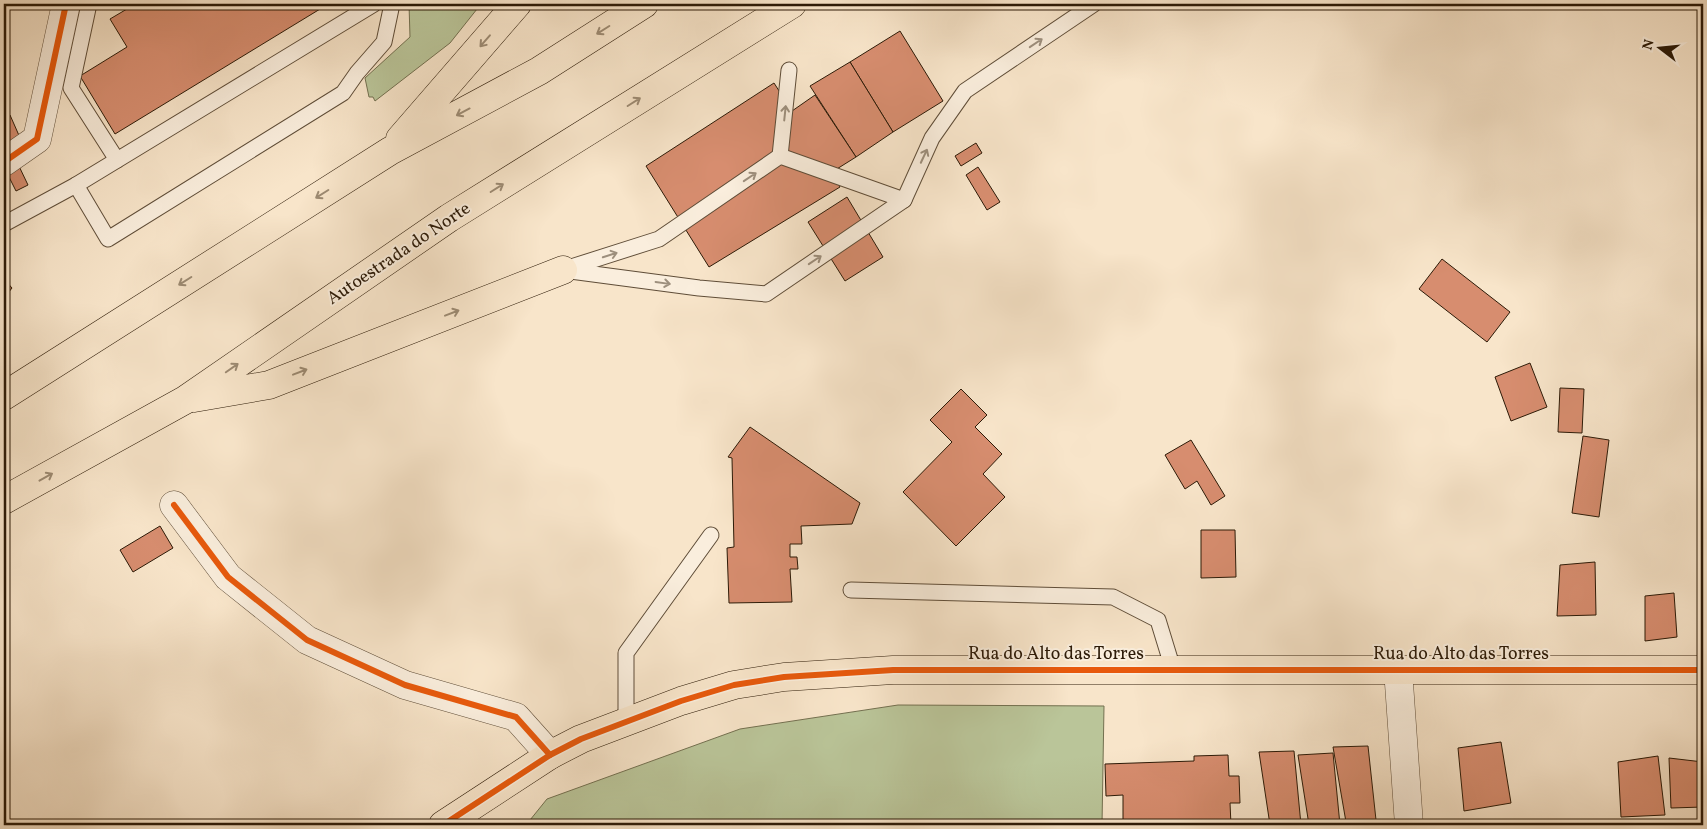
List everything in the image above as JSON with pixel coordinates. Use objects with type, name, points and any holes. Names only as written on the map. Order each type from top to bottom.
[{"type":"main road","points":[[390,151],[517,4]]},
{"type":"main road","points":[[4,396],[390,151],[538,71],[644,4]]},
{"type":"main road","name":"Autoestrada do Norte","points":[[4,500],[185,400],[449,218],[792,4]]},
{"type":"main road","points":[[185,400],[268,385],[563,270]]},
{"type":"main road","name":"Rua do Alto das Torres","points":[[443,825],[550,755],[626,721],[681,701],[734,685],[784,677],[893,670],[1398,668],[1703,670]]},
{"type":"street","points":[[4,162],[37,139],[66,4]]},
{"type":"street","points":[[174,505],[228,577],[307,640],[405,685],[516,717],[550,755]]},
{"type":"street","points":[[1398,668],[1409,825]]},
{"type":"lane","points":[[89,4],[71,88],[117,160]]},
{"type":"lane","points":[[4,224],[76,185],[374,4]]},
{"type":"lane","points":[[76,185],[108,239],[343,93],[357,73],[384,42],[392,4]]},
{"type":"lane","points":[[563,270],[699,288],[766,294],[904,200],[932,138],[965,91],[1094,4]]},
{"type":"lane","points":[[563,270],[659,240],[780,156],[790,70]]},
{"type":"lane","points":[[780,156],[904,200]]},
{"type":"lane","points":[[626,721],[626,653],[711,535]]},
{"type":"lane","points":[[851,590],[1113,597],[1158,620],[1173,669]]},
{"type":"green space","points":[[409,4],[481,4],[450,43],[375,101],[373,97],[369,97],[365,78],[410,37]]},
{"type":"green space","points":[[898,705],[1104,706],[1102,825],[526,825],[547,799],[740,729]]},
{"type":"building","points":[[130,4],[323,4],[325,6],[115,134],[80,76],[127,47],[110,19],[132,6]]},
{"type":"building","points":[[900,31],[943,101],[893,132],[850,62]]},
{"type":"building","points":[[850,62],[893,132],[856,157],[810,86]]},
{"type":"building","points":[[774,83],[792,111],[815,95],[856,157],[832,172],[840,187],[709,267],[646,166]]},
{"type":"building","points":[[10,115],[21,140],[4,148],[4,117]]},
{"type":"building","points":[[976,143],[982,153],[961,166],[955,156]]},
{"type":"building","points":[[17,162],[28,185],[16,191],[5,169]]},
{"type":"building","points":[[978,167],[1000,202],[987,210],[966,175]]},
{"type":"building","points":[[847,197],[883,257],[845,281],[808,222]]},
{"type":"building","points":[[1442,259],[1510,312],[1487,342],[1419,289]]},
{"type":"building","points":[[4,279],[12,288],[4,298]]},
{"type":"building","points":[[1530,363],[1547,407],[1511,421],[1495,377]]},
{"type":"building","points":[[1560,388],[1584,389],[1582,433],[1558,432]]},
{"type":"building","points":[[961,389],[987,415],[975,427],[1002,454],[983,474],[1005,497],[956,546],[903,492],[952,442],[930,420]]},
{"type":"building","points":[[750,427],[860,503],[852,524],[801,526],[802,544],[790,544],[790,557],[797,557],[798,569],[790,569],[792,602],[729,603],[727,548],[734,547],[732,458],[728,457]]},
{"type":"building","points":[[1583,436],[1609,440],[1599,517],[1572,513]]},
{"type":"building","points":[[1191,440],[1225,496],[1211,505],[1197,481],[1185,489],[1165,455]]},
{"type":"building","points":[[160,526],[173,548],[133,572],[120,550]]},
{"type":"building","points":[[1201,530],[1235,530],[1236,577],[1201,578]]},
{"type":"building","points":[[1595,562],[1596,615],[1557,616],[1560,565]]},
{"type":"building","points":[[1674,593],[1677,637],[1645,641],[1645,596]]},
{"type":"building","points":[[1501,742],[1511,803],[1464,811],[1458,748]]},
{"type":"building","points":[[1368,746],[1376,820],[1346,822],[1333,747]]},
{"type":"building","points":[[1294,751],[1301,825],[1270,825],[1259,752]]},
{"type":"building","points":[[1333,753],[1340,825],[1309,825],[1298,755]]},
{"type":"building","points":[[1228,755],[1229,776],[1239,776],[1240,803],[1230,803],[1231,825],[1123,825],[1123,795],[1106,796],[1105,764],[1194,761],[1194,756]]},
{"type":"building","points":[[1658,756],[1665,815],[1621,817],[1618,762]]},
{"type":"building","points":[[1669,758],[1703,762],[1703,807],[1671,808]]},
{"type":"cycle path","points":[[4,162],[37,139],[66,4]]},
{"type":"cycle path","points":[[174,505],[228,577],[307,640],[405,685],[516,717],[550,755]]},
{"type":"cycle path","points":[[443,825],[550,755],[581,739],[681,701],[734,685],[784,677],[893,670],[1703,670]]}]
